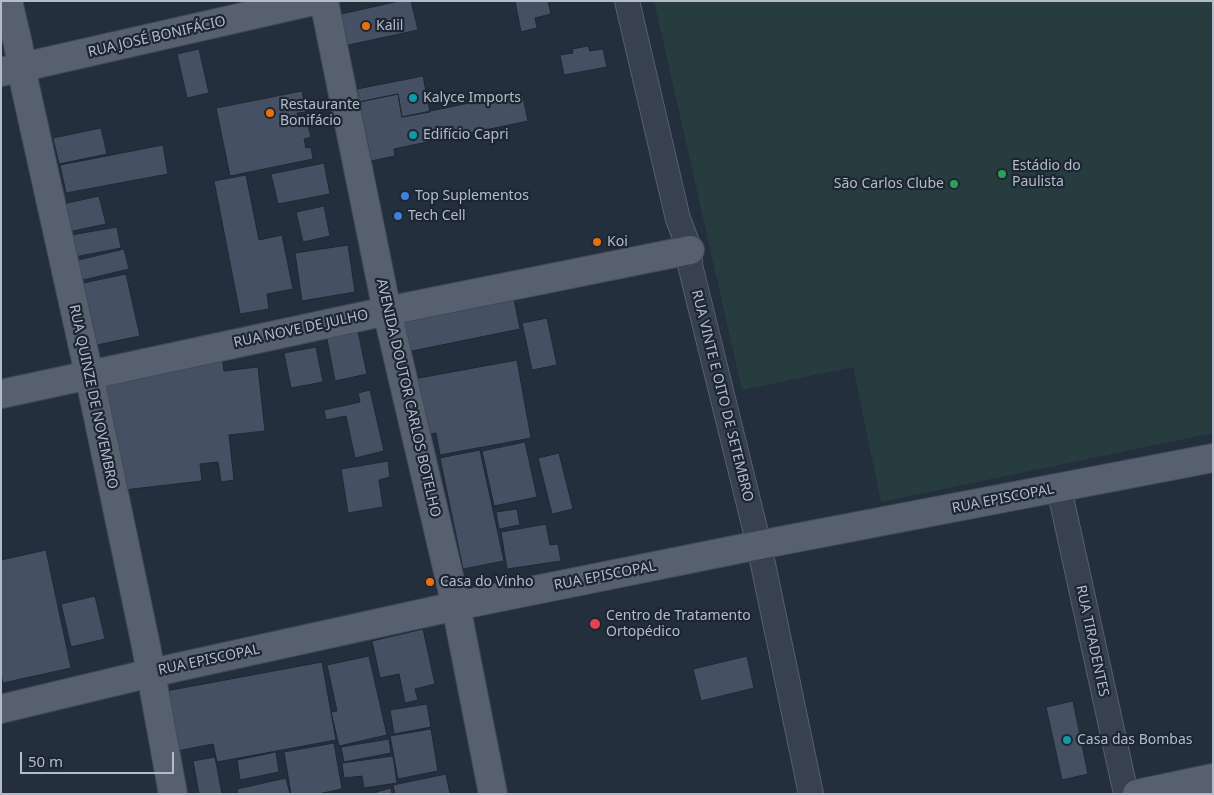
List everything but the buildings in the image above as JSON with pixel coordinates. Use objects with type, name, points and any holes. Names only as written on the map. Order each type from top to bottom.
[{"type":"main road","name":"RUA QUINZE DE NOVEMBRO","points":[[8,1],[18,44],[11,70],[88,374],[152,673],[173,794]]},
{"type":"main road","name":"RUA JOSÉ BONIFÁCIO","points":[[11,70],[313,1]]},
{"type":"main road","name":"AVENIDA DOUTOR CARLOS BOTELHO","points":[[324,1],[387,311],[456,606],[493,794]]},
{"type":"main road","name":"RUA NOVE DE JULHO","points":[[1,394],[387,311],[690,250]]},
{"type":"main road","name":"RUA EPISCOPAL","points":[[1,709],[152,673],[456,606],[1213,458]]},
{"type":"main road","points":[[1136,794],[1213,778]]},
{"type":"street","name":"RUA VINTE E OITO DE SETEMBRO","points":[[627,1],[678,219],[690,250],[690,265],[759,546],[811,794]]},
{"type":"street","name":"RUA TIRADENTES","points":[[1059,488],[1126,794]]},
{"type":"green space","name":"São Carlos Clube","points":[[654,1],[1213,1],[1213,433],[881,502],[853,367],[742,390]]},
{"type":"place","name":"Kalil","points":[[366,26]]},
{"type":"place","name":"Kalyce Imports","points":[[413,98]]},
{"type":"place","name":"Restaurante Bonifácio","points":[[270,113]]},
{"type":"place","name":"Edifício Capri","points":[[413,135]]},
{"type":"place","name":"Estádio do Paulista","points":[[1002,174]]},
{"type":"place","name":"São Carlos Clube","points":[[954,184]]},
{"type":"place","name":"Top Suplementos","points":[[405,196]]},
{"type":"place","name":"Tech Cell","points":[[398,216]]},
{"type":"place","name":"Koi","points":[[597,242]]},
{"type":"place","name":"Casa do Vinho","points":[[430,582]]},
{"type":"place","name":"Centro de Tratamento Ortopédico","points":[[595,624]]},
{"type":"place","name":"Casa das Bombas","points":[[1067,740]]}]
